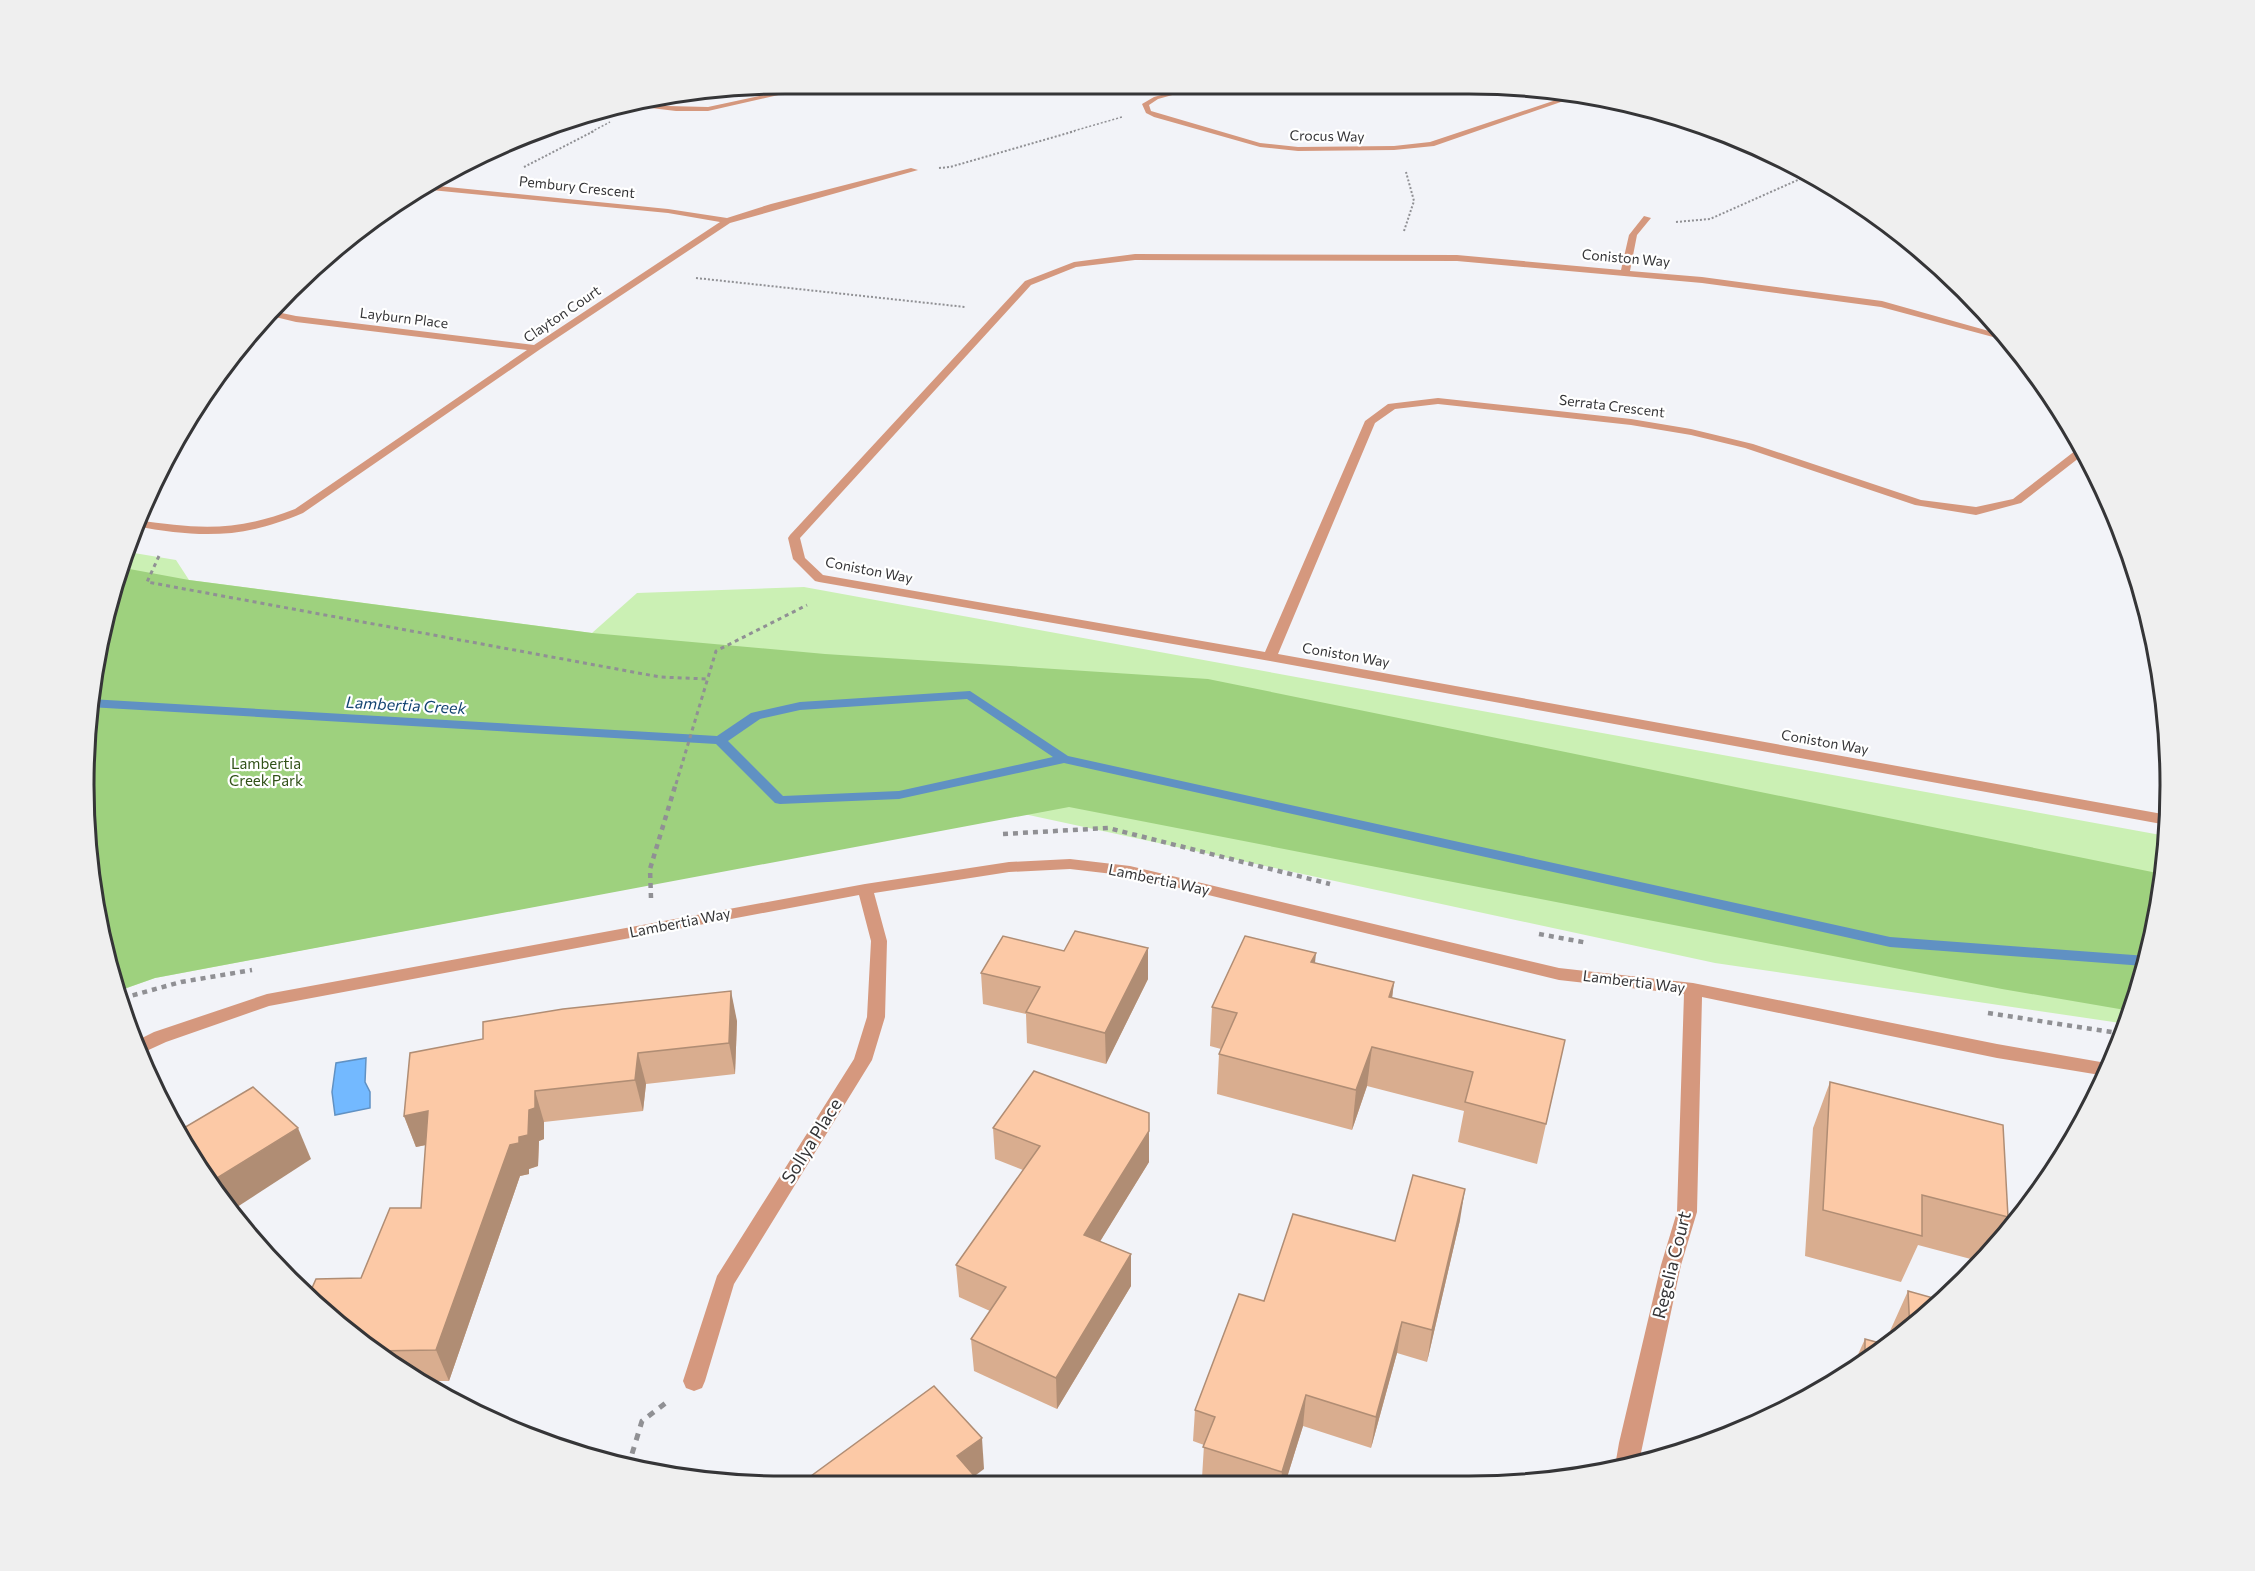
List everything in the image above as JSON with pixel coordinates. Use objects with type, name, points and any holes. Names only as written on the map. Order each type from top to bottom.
[{"type":"street","points":[[658,107],[708,109],[775,94]]},
{"type":"street","points":[[1148,111],[1145,104],[1171,94]]},
{"type":"street","name":"Crocus Way","points":[[1148,111],[1260,145],[1298,149],[1394,148],[1431,144],[1562,100]]},
{"type":"street","name":"Clayton Court","points":[[172,529],[215,533],[248,530],[275,523],[323,497],[536,348],[727,221],[774,206],[914,170]]},
{"type":"street","name":"Pembury Crescent","points":[[438,188],[669,211],[727,221]]},
{"type":"street","points":[[1624,273],[1633,235],[1647,218]]},
{"type":"street","name":"Coniston Way","points":[[1994,335],[1882,304],[1702,280],[1457,258],[1135,257],[1104,259],[1074,265],[1028,283],[794,538],[799,559],[819,578],[1270,657],[2159,818]]},
{"type":"street","name":"Layburn Place","points":[[280,315],[536,348]]},
{"type":"street","name":"Serrata Crescent","points":[[1270,657],[1370,421],[1392,406],[1438,401],[1631,422],[1749,447],[1919,503],[1976,511],[2017,501],[2076,455]]},
{"type":"street","points":[[146,525],[172,529]]},
{"type":"street","name":"Lambertia Way","points":[[145,1045],[267,1000],[865,889],[1009,867],[1070,864],[1130,871],[1558,974],[1693,989],[1997,1051],[2099,1068]]},
{"type":"street","name":"Sollya Place","points":[[694,1381],[724,1282],[863,1060],[876,1017],[879,941],[865,889]]},
{"type":"street","name":"Regelia Court","points":[[1628,1458],[1671,1265],[1687,1212],[1693,989]]},
{"type":"path","points":[[914,170],[950,166],[1148,111]]},
{"type":"path","points":[[480,193],[630,113]]},
{"type":"path","points":[[1394,148],[1403,162],[1414,201],[1400,245],[1403,258]]},
{"type":"path","points":[[1647,218],[1672,222],[1710,219],[1800,179]]},
{"type":"path","points":[[647,273],[1002,311]]},
{"type":"path","points":[[172,529],[147,582],[660,677],[708,679]]},
{"type":"path","points":[[651,929],[650,868],[716,651],[827,594],[839,581]]},
{"type":"path","points":[[993,836],[1017,832],[1108,828],[1337,886]]},
{"type":"path","points":[[639,899],[661,895]]},
{"type":"path","points":[[1532,933],[1589,943]]},
{"type":"path","points":[[128,997],[181,982],[261,968]]},
{"type":"path","points":[[1982,1012],[2115,1033]]},
{"type":"path","points":[[630,1458],[642,1421],[694,1381]]},
{"type":"green space","name":"Lambertia Creek Park","points":[[135,553],[176,560],[189,580],[592,633],[637,593],[804,587],[2159,835],[2155,876],[2147,920],[2137,964],[2118,1023],[1715,963],[1024,814],[155,978],[125,989],[108,920],[100,876],[96,831],[94,786],[100,695],[118,607]]},
{"type":"green space","name":"Lambertia Creek Park","points":[[129,569],[189,580],[592,633],[825,654],[1208,679],[2155,873],[2137,964],[2123,1010],[2002,989],[1069,807],[155,978],[125,989],[108,920],[100,876],[96,831],[94,786],[100,695],[118,607]]},
{"type":"water","points":[[366,1058],[365,1082],[370,1092],[370,1108],[335,1115],[332,1092],[336,1063]]},
{"type":"building","points":[[1075,931],[1148,948],[1105,1033],[1026,1012],[1040,987],[981,973],[1003,936],[1064,951]]},
{"type":"building","points":[[1245,936],[1316,953],[1311,962],[1394,982],[1389,997],[1565,1040],[1546,1124],[1465,1102],[1473,1072],[1372,1047],[1356,1090],[1219,1054],[1237,1013],[1212,1007]]},
{"type":"building","points":[[731,991],[729,1043],[638,1053],[635,1080],[535,1091],[535,1108],[529,1110],[528,1135],[519,1137],[519,1143],[510,1145],[436,1350],[389,1351],[365,1334],[312,1288],[316,1279],[361,1278],[390,1208],[421,1208],[428,1111],[404,1116],[410,1053],[483,1039],[483,1022],[563,1009]]},
{"type":"building","points":[[1034,1071],[1149,1113],[1149,1131],[1084,1235],[1131,1254],[1056,1378],[971,1339],[1006,1287],[956,1265],[1040,1146],[993,1128]]},
{"type":"building","points":[[1830,1082],[2003,1125],[2008,1217],[1922,1195],[1922,1236],[1823,1210]]},
{"type":"building","points":[[253,1087],[298,1128],[217,1178],[185,1127]]},
{"type":"building","points":[[1413,1175],[1465,1189],[1432,1330],[1402,1322],[1376,1417],[1306,1395],[1282,1472],[1203,1447],[1215,1417],[1195,1410],[1239,1294],[1264,1301],[1293,1214],[1395,1241]]},
{"type":"building","points":[[1908,1291],[1933,1298],[1925,1305],[1909,1318]]},
{"type":"building","points":[[1865,1339],[1878,1342],[1865,1352]]},
{"type":"building","points":[[934,1386],[982,1438],[957,1456],[974,1476],[811,1476]]},
{"type":"waterway","points":[[720,740],[756,716],[800,706],[970,695],[1064,759]]},
{"type":"waterway","name":"Lambertia Creek","points":[[99,704],[720,740]]},
{"type":"waterway","points":[[720,740],[780,800],[899,795],[1064,759]]},
{"type":"waterway","points":[[1064,759],[1890,942],[2138,960]]}]
